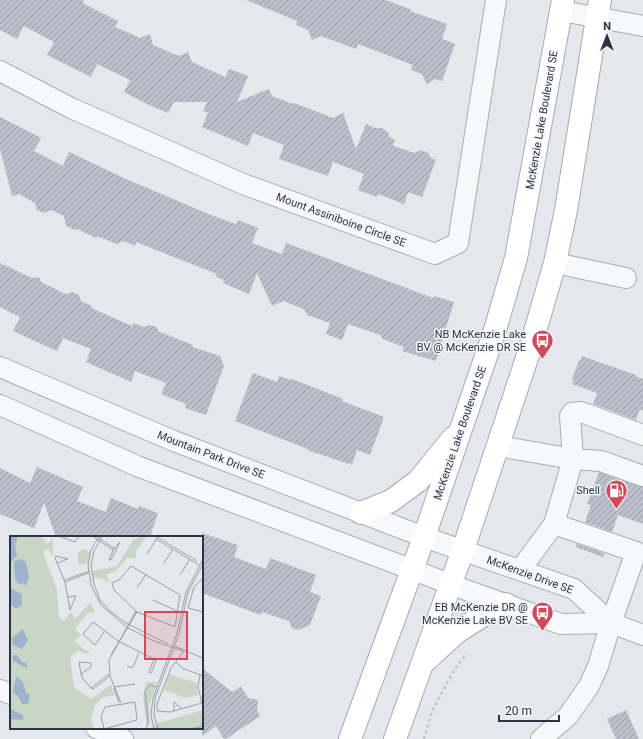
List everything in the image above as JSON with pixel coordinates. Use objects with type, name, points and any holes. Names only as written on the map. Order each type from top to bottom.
[{"type":"main road","name":"McKenzie Lake Boulevard SE","points":[[350,739],[424,537],[495,330],[516,258],[562,5]]},
{"type":"main road","points":[[395,739],[463,550],[498,446],[529,352],[554,263],[567,203],[599,8]]},
{"type":"main road","points":[[361,513],[392,501],[418,482],[462,426]]},
{"type":"main road","points":[[422,664],[457,632],[487,613],[506,604]]},
{"type":"street","name":"Mount Assiniboine Circle SE","points":[[0,71],[71,108],[243,184],[436,254],[458,243],[496,0]]},
{"type":"street","points":[[562,5],[599,8],[643,26]]},
{"type":"street","points":[[554,263],[626,278]]},
{"type":"street","name":"Mountain Park Drive SE","points":[[0,367],[174,441],[424,537]]},
{"type":"street","points":[[0,405],[137,466],[412,570]]},
{"type":"street","points":[[520,570],[554,524],[573,459],[569,420],[572,413],[581,412],[643,435]]},
{"type":"street","points":[[498,446],[573,459],[601,461],[643,476]]},
{"type":"street","points":[[541,739],[568,716],[589,686],[598,666],[611,623],[636,552],[554,524]]},
{"type":"street","name":"McKenzie Drive SE","points":[[424,537],[574,589],[611,623]]},
{"type":"street","name":"McKenzie Drive SE","points":[[412,570],[561,624],[611,623],[643,635]]},
{"type":"street","points":[[0,690],[10,694]]},
{"type":"street","points":[[98,729],[123,739]]},
{"type":"path","points":[[424,739],[433,710],[453,672],[470,650]]},
{"type":"building","points":[[0,0],[83,0],[84,4],[118,21],[115,27],[140,38],[150,34],[153,45],[179,56],[188,52],[192,62],[225,77],[229,69],[248,76],[237,102],[269,89],[272,96],[333,118],[343,113],[356,149],[366,124],[375,128],[382,128],[389,133],[388,136],[395,140],[393,146],[415,153],[421,150],[428,153],[431,158],[436,160],[422,197],[408,192],[404,204],[378,194],[377,197],[358,190],[364,174],[333,162],[328,176],[279,159],[284,145],[253,133],[248,146],[202,127],[208,113],[203,111],[207,102],[174,102],[168,113],[147,104],[124,92],[130,80],[97,64],[91,77],[47,55],[54,42],[24,26],[17,39],[0,30]]},
{"type":"building","points":[[246,0],[386,0],[410,9],[410,11],[447,24],[442,39],[455,44],[442,81],[435,79],[427,84],[422,74],[411,70],[413,65],[358,44],[356,49],[321,36],[312,40],[308,30],[296,25],[297,21]]},
{"type":"building","points":[[0,117],[41,138],[34,151],[63,166],[69,152],[126,179],[211,215],[236,224],[238,220],[258,228],[252,243],[282,254],[286,243],[433,298],[434,296],[454,302],[436,361],[402,351],[404,347],[383,339],[380,335],[348,324],[342,340],[326,334],[330,323],[307,315],[304,309],[283,301],[272,306],[257,273],[249,294],[223,283],[224,280],[216,277],[217,274],[136,242],[135,246],[124,241],[117,244],[97,236],[96,238],[77,229],[75,230],[66,226],[64,216],[51,210],[44,213],[37,210],[35,203],[19,194],[12,196],[0,149]]},
{"type":"building","points":[[0,263],[32,278],[39,277],[41,282],[65,294],[72,292],[79,295],[81,301],[92,306],[91,308],[132,326],[133,323],[144,327],[150,325],[157,327],[158,331],[193,345],[192,347],[220,356],[224,366],[206,415],[185,408],[186,404],[161,394],[166,383],[135,371],[131,382],[86,362],[91,349],[63,338],[57,351],[13,331],[20,317],[0,307]]},
{"type":"building","points":[[582,356],[636,375],[635,376],[643,379],[643,411],[640,409],[636,420],[593,404],[597,393],[572,384],[574,379],[572,379]]},
{"type":"building","points":[[253,373],[277,382],[279,376],[292,379],[343,399],[342,401],[384,417],[370,455],[357,450],[352,465],[307,450],[308,449],[235,421]]},
{"type":"building","points":[[37,467],[83,487],[77,501],[106,512],[111,498],[138,509],[139,506],[158,513],[150,536],[56,536],[44,503],[34,528],[0,514],[0,468],[30,483]]},
{"type":"building","points":[[599,472],[643,487],[643,524],[618,515],[612,532],[585,522],[591,505],[587,504]]},
{"type":"building","points":[[202,533],[238,545],[234,557],[266,569],[270,558],[316,575],[310,592],[321,596],[310,625],[298,630],[292,628],[289,621],[262,612],[261,615],[203,593]]},
{"type":"building","points":[[577,544],[604,553],[603,557],[576,547]]},
{"type":"building","points":[[203,669],[232,692],[241,686],[248,698],[258,700],[257,710],[260,716],[226,739],[224,739],[216,726],[202,736]]},
{"type":"building","points":[[626,710],[639,739],[616,739],[607,719]]},
{"type":"place","name":"NB McKenzie Lake BV @ McKenzie DR SE","points":[[542,360]]},
{"type":"place","name":"Shell","points":[[616,510]]},
{"type":"place","name":"EB McKenzie DR @ McKenzie Lake BV SE","points":[[543,632]]}]
